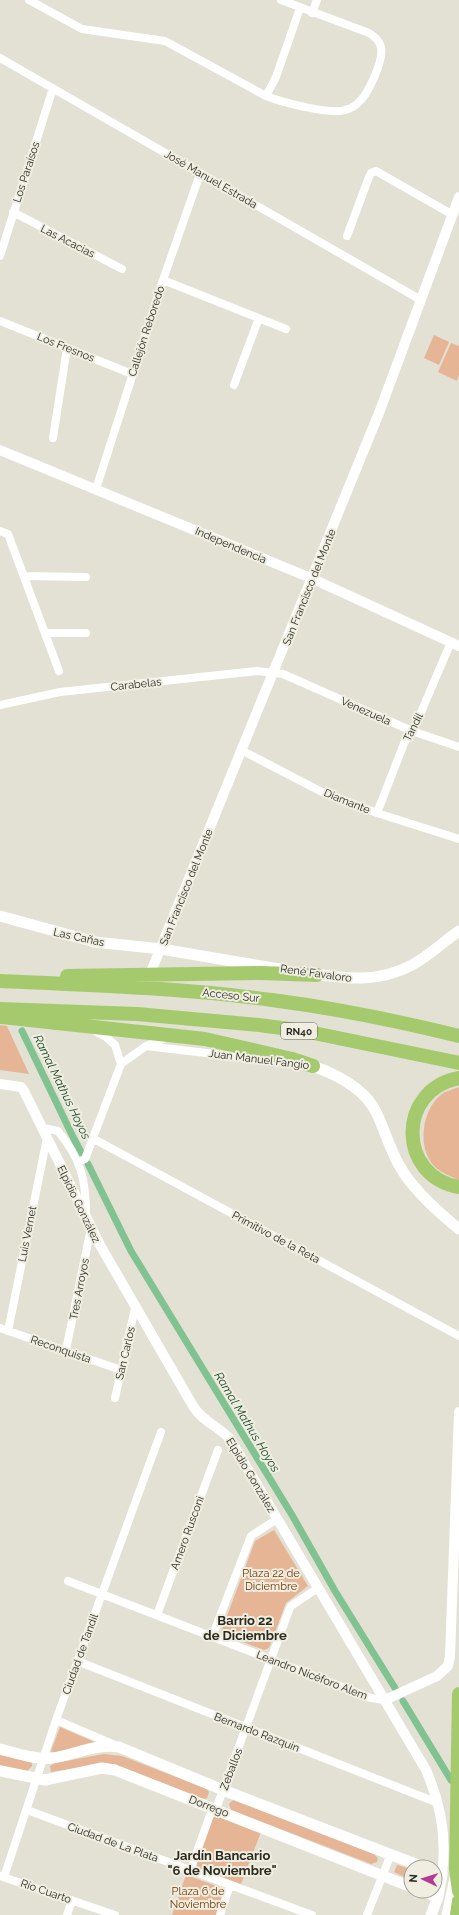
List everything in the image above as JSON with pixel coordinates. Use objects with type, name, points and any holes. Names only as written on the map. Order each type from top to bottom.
[{"type":"highway","points":[[0,981],[78,975],[260,973],[317,975]]},
{"type":"highway","name":"Acceso Sur","points":[[0,981],[170,989],[271,1000],[315,1006],[459,1036]]},
{"type":"highway","name":"RN40","points":[[0,1009],[137,1014],[259,1025],[304,1031],[459,1063]]},
{"type":"highway","points":[[0,1017],[174,1034],[258,1050],[313,1066]]},
{"type":"highway","points":[[459,1078],[439,1083],[426,1094],[416,1110],[412,1131],[415,1148],[422,1164],[435,1178],[448,1185],[459,1187]]},
{"type":"highway","points":[[456,1893],[459,1694]]},
{"type":"main road","name":"Las Cañas","points":[[0,916],[95,942],[160,950]]},
{"type":"main road","name":"René Favaloro","points":[[160,950],[317,975],[358,979],[377,978],[395,973],[424,957],[459,931]]},
{"type":"main road","name":"Juan Manuel Fangio","points":[[313,1066],[332,1073],[358,1090],[377,1112],[399,1166],[430,1205],[459,1230]]},
{"type":"main road","name":"Dorrego","points":[[0,1749],[43,1758],[56,1757],[105,1746],[119,1747],[223,1790],[403,1859]]},
{"type":"main road","name":"Dorrego","points":[[0,1771],[36,1779],[48,1780],[109,1768],[403,1884]]},
{"type":"main road","points":[[431,1915],[437,1899]]},
{"type":"street","points":[[29,0],[82,29],[165,41],[266,96],[286,104],[336,111],[343,111],[351,108],[365,95],[371,84],[380,58],[381,48],[376,38],[369,33],[312,13],[281,0]]},
{"type":"street","points":[[312,13],[317,0]]},
{"type":"street","points":[[266,96],[276,77],[300,8]]},
{"type":"street","name":"José Manuel Estrada","points":[[0,58],[421,300]]},
{"type":"street","name":"Los Paraísos","points":[[0,256],[53,88]]},
{"type":"street","points":[[347,236],[369,177],[371,173],[376,171],[453,215]]},
{"type":"street","name":"Callejón Reboredo","points":[[96,489],[163,280],[200,174]]},
{"type":"street","name":"San Francisco del Monte","points":[[150,974],[241,750],[313,579],[379,413],[459,197]]},
{"type":"street","name":"Las Acacias","points":[[13,212],[122,269]]},
{"type":"street","points":[[163,280],[286,329]]},
{"type":"street","points":[[234,386],[259,318]]},
{"type":"street","name":"Los Fresnos","points":[[0,321],[132,374]]},
{"type":"street","points":[[53,438],[67,348]]},
{"type":"street","name":"Independencia","points":[[0,450],[313,579],[455,644]]},
{"type":"street","points":[[0,531],[8,534],[59,671]]},
{"type":"street","points":[[24,576],[86,577]]},
{"type":"street","points":[[45,632],[86,633]]},
{"type":"street","name":"Tandil","points":[[377,813],[406,741],[455,644]]},
{"type":"street","name":"Carabelas","points":[[0,705],[60,692],[257,671],[274,672]]},
{"type":"street","name":"Venezuela","points":[[274,672],[412,731],[459,747]]},
{"type":"street","name":"Diamante","points":[[241,750],[320,791],[377,813],[459,839]]},
{"type":"street","points":[[79,1025],[101,1034],[111,1041],[117,1050],[121,1064]]},
{"type":"street","points":[[78,1162],[85,1159],[121,1064],[146,1046],[174,1034]]},
{"type":"street","name":"Juan Manuel Fangio","points":[[146,1046],[313,1066]]},
{"type":"street","name":"Elpidio González","points":[[0,1084],[21,1087],[24,1091],[91,1228],[196,1411],[203,1418],[220,1429],[230,1439],[426,1770],[438,1803],[445,1842],[441,1859]]},
{"type":"street","points":[[45,1133],[58,1131],[78,1162],[86,1191],[86,1218]]},
{"type":"street","name":"Luis Vernet","points":[[4,1329],[45,1133]]},
{"type":"street","name":"Primitivo de la Reta","points":[[94,1138],[459,1336]]},
{"type":"street","name":"Tres Arroyos","points":[[66,1350],[91,1228]]},
{"type":"street","name":"San Carlos","points":[[115,1398],[136,1308]]},
{"type":"street","name":"Reconquista","points":[[4,1329],[122,1370]]},
{"type":"street","points":[[385,1700],[437,1676],[448,1666],[450,1656],[459,1412]]},
{"type":"street","name":"Ciudad de Tandil","points":[[2,1876],[77,1661],[161,1432]]},
{"type":"street","name":"Amero Rusconi","points":[[157,1616],[218,1450]]},
{"type":"street","points":[[212,1637],[251,1536],[277,1519]]},
{"type":"street","name":"Leandro Nicéforo Alem","points":[[68,1581],[371,1698],[385,1700]]},
{"type":"street","name":"Zeballos","points":[[190,1870],[210,1815],[216,1809],[247,1728],[291,1606],[318,1588]]},
{"type":"street","name":"Bernardo Razquin","points":[[77,1661],[438,1803]]},
{"type":"street","name":"Dorrego","points":[[56,1720],[119,1747]]},
{"type":"street","name":"Ciudad de La Plata","points":[[26,1810],[312,1915]]},
{"type":"street","points":[[367,1915],[391,1854]]},
{"type":"street","name":"Río Cuarto","points":[[2,1876],[115,1915]]},
{"type":"street","points":[[220,1915],[230,1885]]},
{"type":"street","points":[[67,1915],[72,1900]]},
{"type":"green space","points":[[434,335],[449,342],[439,365],[424,358]]},
{"type":"green space","points":[[451,343],[459,346],[459,375],[457,381],[438,372]]},
{"type":"green space","points":[[0,1025],[7,1026],[29,1074],[0,1070]]},
{"type":"green space","points":[[459,1087],[458,1180],[442,1172],[431,1163],[424,1143],[424,1134],[427,1115],[436,1100],[444,1093]]},
{"type":"green space","name":"Plaza 22 de Diciembre","points":[[274,1530],[308,1586],[286,1603],[269,1648],[264,1650],[224,1635],[221,1632],[255,1541]]},
{"type":"green space","points":[[60,1727],[99,1744],[53,1754],[51,1751]]},
{"type":"green space","points":[[104,1754],[122,1756],[207,1789],[209,1792],[207,1798],[204,1799],[113,1764],[101,1764],[51,1772],[50,1766],[55,1763]]},
{"type":"green space","points":[[0,1755],[32,1762],[32,1766],[27,1771],[0,1765]]},
{"type":"green space","points":[[233,1800],[374,1854],[378,1858],[377,1862],[371,1864],[231,1810],[229,1804]]},
{"type":"green space","points":[[216,1815],[261,1832],[241,1884],[198,1868],[196,1864],[213,1817]]},
{"type":"green space","points":[[397,1865],[403,1867],[403,1876],[394,1872]]},
{"type":"green space","name":"Plaza 6 de Noviembre","points":[[186,1875],[225,1889],[216,1915],[172,1915]]},
{"type":"waterway","name":"Ramal Mathus Hoyos","points":[[22,1031],[82,1154]]},
{"type":"waterway","name":"Ramal Mathus Hoyos","points":[[88,1164],[131,1251],[292,1515],[335,1591],[395,1688]]},
{"type":"waterway","name":"Ramal Mathus Hoyos","points":[[403,1701],[451,1780]]},
{"type":"district","name":"Barrio 22 de Diciembre","points":[[245,1628]]},
{"type":"district","name":"Jardín Bancario \"6 de Noviembre\"","points":[[222,1862]]}]
